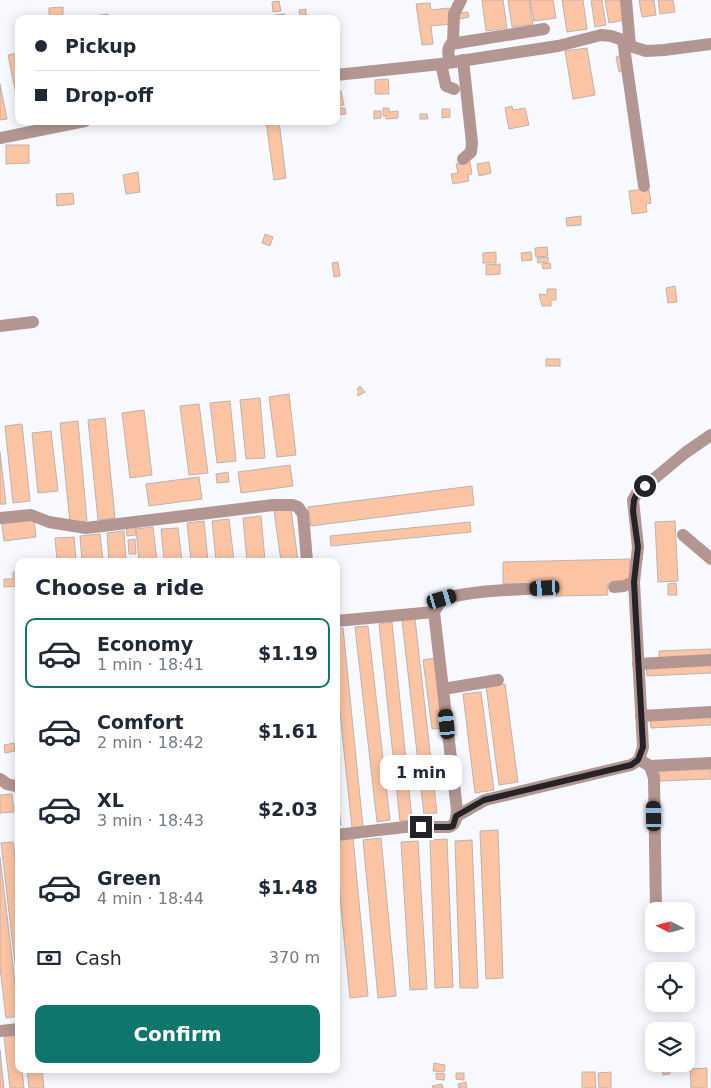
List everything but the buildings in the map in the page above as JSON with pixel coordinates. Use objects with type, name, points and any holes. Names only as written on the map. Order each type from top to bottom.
[{"type":"street","points":[[454,43],[454,14],[462,0]]},
{"type":"street","points":[[626,0],[627,43],[644,186]]},
{"type":"street","points":[[454,89],[446,86],[446,63],[448,47],[454,43],[544,29]]},
{"type":"street","points":[[340,75],[446,63],[558,46],[601,35],[611,36],[646,51],[711,44]]},
{"type":"street","points":[[463,60],[472,143],[471,152],[463,158]]},
{"type":"street","points":[[0,138],[65,125]]},
{"type":"street","points":[[0,326],[34,322]]},
{"type":"street","points":[[656,902],[654,778],[644,763],[638,664],[634,582],[638,547],[634,500],[637,493],[685,453],[711,435]]},
{"type":"street","points":[[0,518],[26,514],[49,522],[86,528],[220,510],[293,505],[298,507],[303,514],[307,558]]},
{"type":"street","points":[[683,535],[711,559]]},
{"type":"street","points":[[614,587],[634,582]]},
{"type":"street","points":[[340,835],[406,827],[453,826],[456,816],[434,612],[442,599],[453,596],[545,588]]},
{"type":"street","points":[[340,621],[434,612]]},
{"type":"street","points":[[638,664],[711,660]]},
{"type":"street","points":[[443,689],[498,680]]},
{"type":"street","points":[[641,716],[711,712]]},
{"type":"street","points":[[456,816],[484,800],[631,765],[644,763],[711,763]]},
{"type":"street","points":[[0,779],[7,784],[15,786]]},
{"type":"street","points":[[0,1031],[15,1029]]},
{"type":"route","points":[[421,827],[453,826],[456,816],[484,800],[631,765],[638,760],[643,747],[634,582],[638,547],[633,511],[637,493],[645,486]]}]
